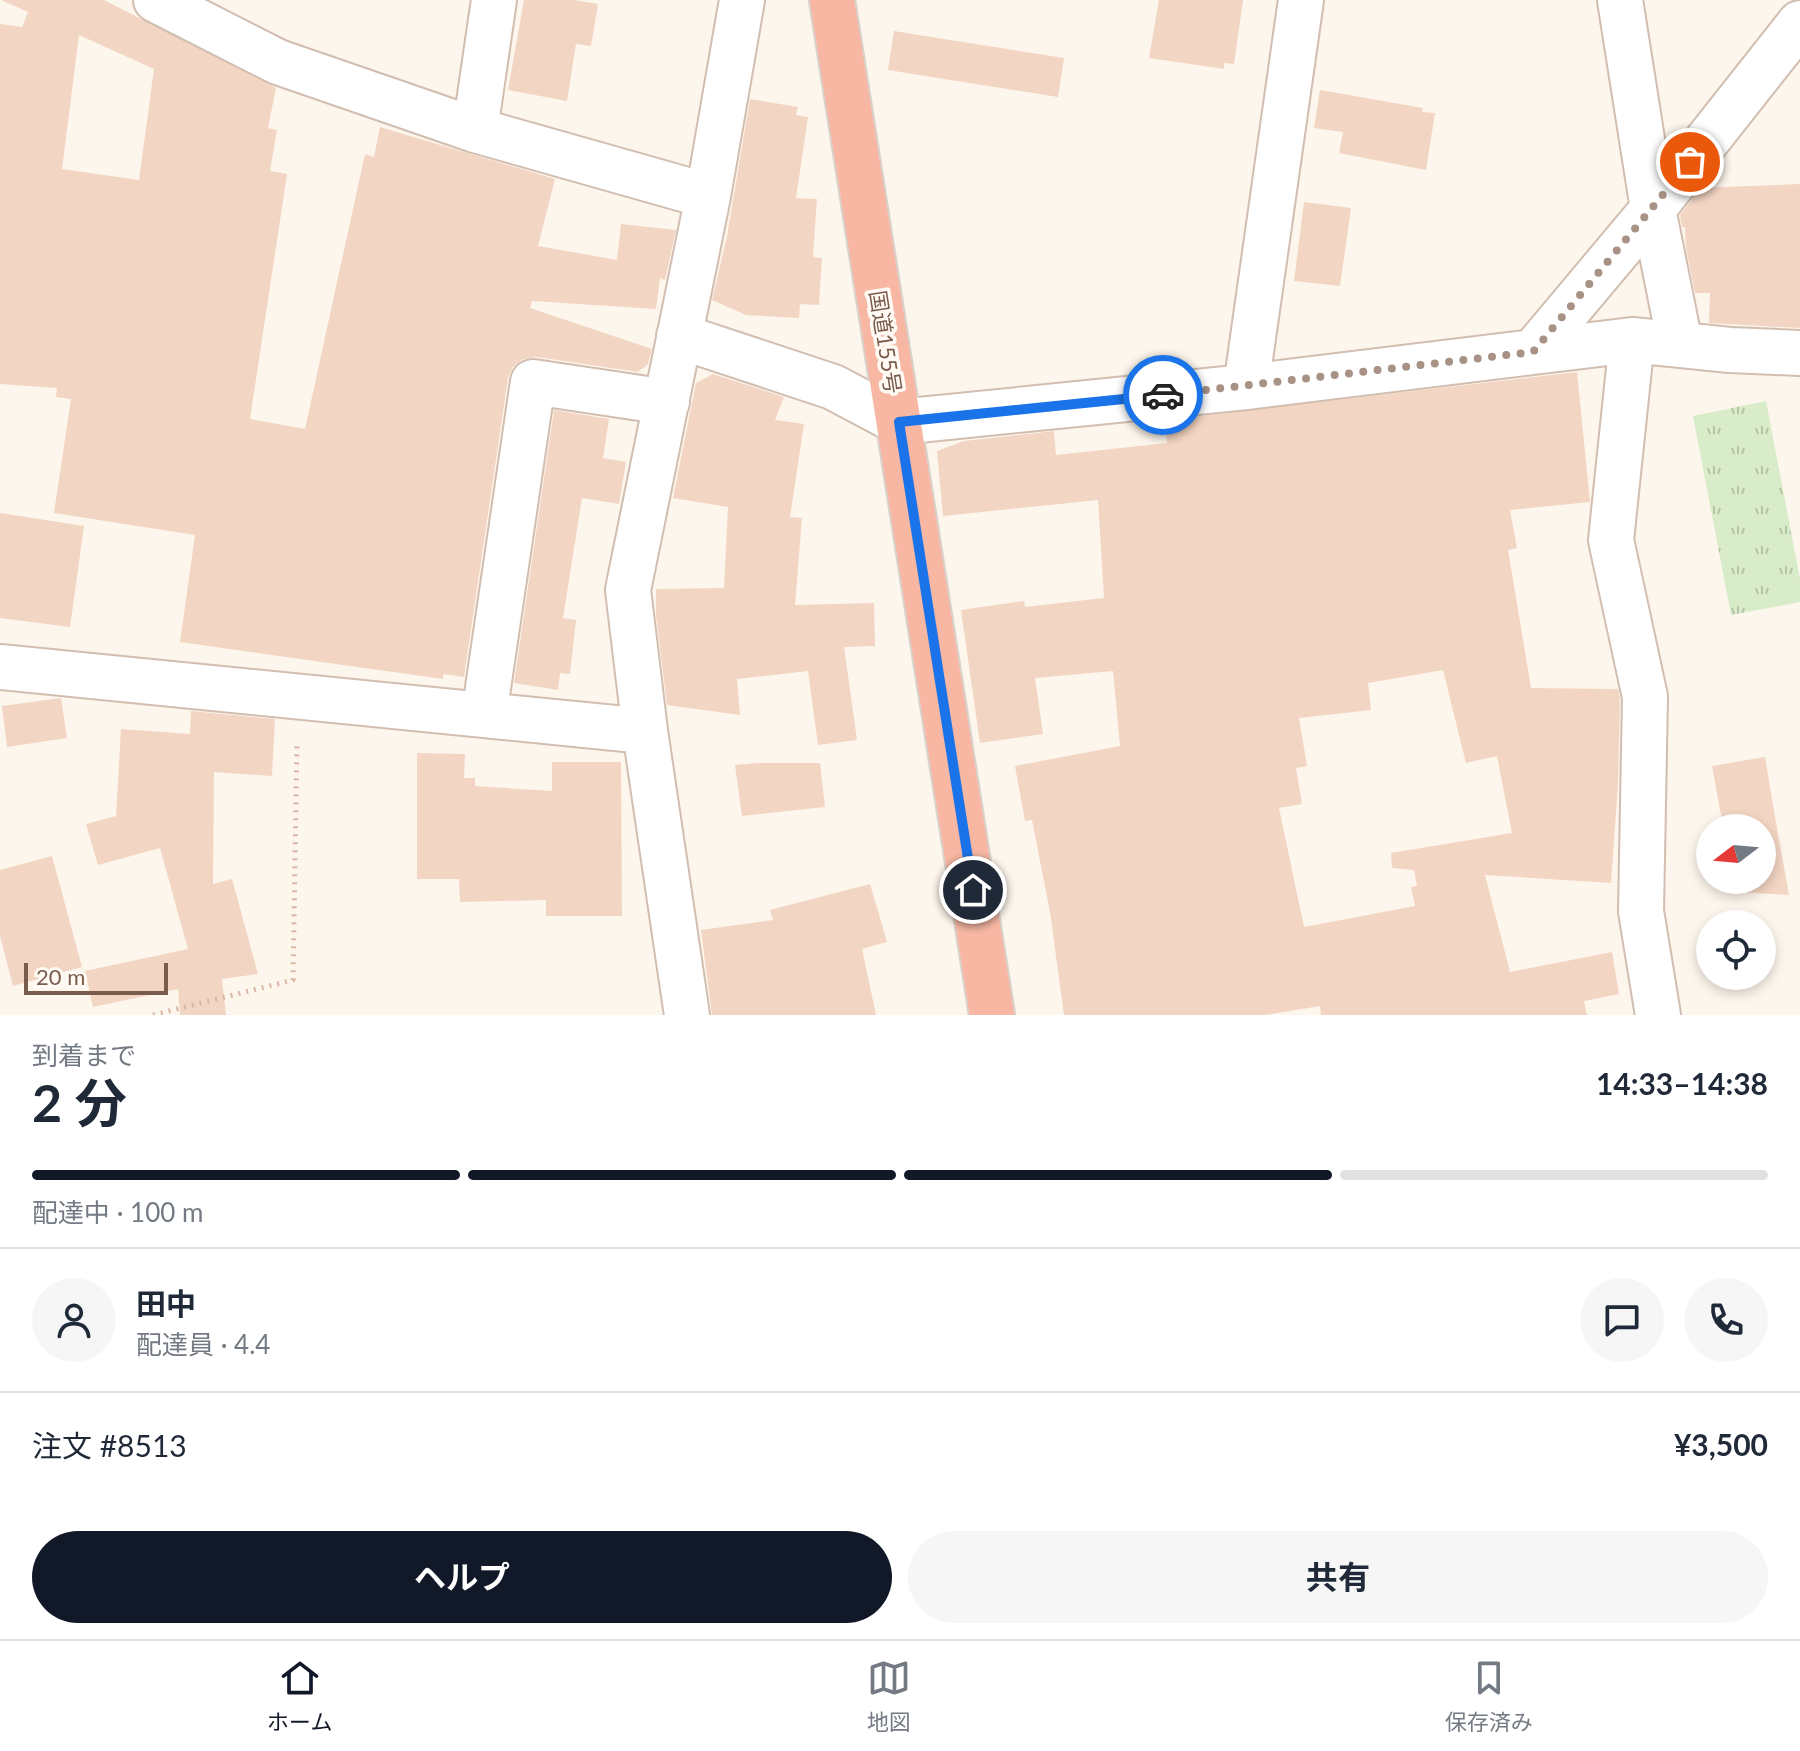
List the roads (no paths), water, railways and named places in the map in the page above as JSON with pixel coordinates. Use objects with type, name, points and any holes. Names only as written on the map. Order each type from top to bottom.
[{"type":"highway","name":"国道155号","points":[[832,0],[992,1015]]},
{"type":"street","points":[[156,0],[278,62],[475,130],[708,196]]},
{"type":"street","points":[[475,130],[494,0]]},
{"type":"street","points":[[687,1015],[645,731],[628,590],[708,196],[742,0]]},
{"type":"street","points":[[1246,387],[1301,0]]},
{"type":"street","points":[[1620,0],[1653,209],[1680,344]]},
{"type":"street","points":[[1533,352],[1653,209],[1800,23]]},
{"type":"street","points":[[679,336],[833,387],[899,422],[1246,387],[1632,340],[1730,350],[1800,353]]},
{"type":"street","points":[[1632,340],[1611,540],[1645,697],[1641,911],[1658,1015]]},
{"type":"street","points":[[484,715],[533,382],[667,402]]},
{"type":"street","points":[[0,667],[645,731]]}]
